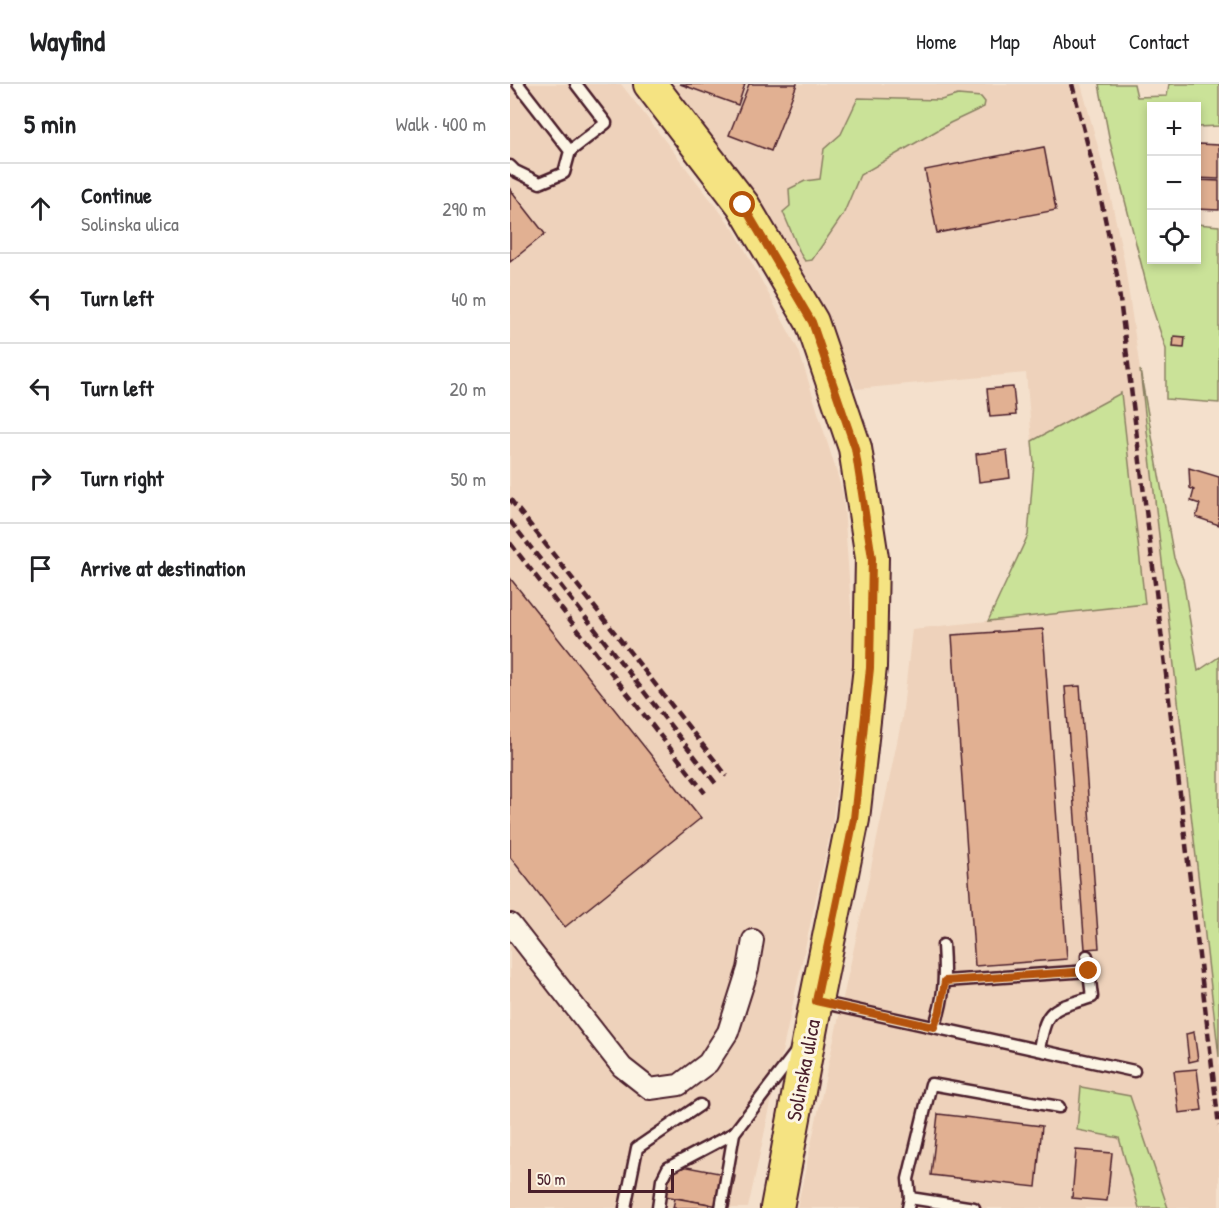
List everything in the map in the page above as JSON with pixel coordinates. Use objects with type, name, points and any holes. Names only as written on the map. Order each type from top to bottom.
[{"type":"main road","name":"Solinska ulica","points":[[655,87],[743,205],[812,322],[855,448],[872,558],[870,668],[854,819],[816,1001],[777,1208]]},
{"type":"street","points":[[510,924],[622,1067],[650,1089],[679,1086],[708,1063],[728,1032],[748,969],[753,939]]},
{"type":"lane","points":[[518,84],[570,151]]},
{"type":"lane","points":[[510,165],[515,171],[540,183],[564,173],[570,151],[606,123],[576,84]]},
{"type":"lane","points":[[934,1027],[940,1011],[945,981],[943,945]]},
{"type":"lane","points":[[1039,1050],[1043,1025],[1055,1009],[1092,997],[1088,956]]},
{"type":"lane","points":[[945,981],[1089,971]]},
{"type":"lane","points":[[816,1001],[1134,1071]]},
{"type":"lane","points":[[658,1208],[662,1180],[668,1168],[734,1133],[811,1033]]},
{"type":"lane","points":[[974,1208],[909,1203],[908,1179],[931,1084],[1059,1107]]},
{"type":"lane","points":[[625,1208],[637,1148],[700,1105]]},
{"type":"lane","points":[[722,1208],[734,1133]]},
{"type":"shaded area","points":[[510,84],[621,84],[735,231],[799,351],[843,493],[854,650],[832,825],[748,1208],[510,1208]]},
{"type":"shaded area","points":[[671,84],[1081,84],[1108,184],[1124,260],[1140,370],[1219,1057],[1219,1208],[1168,1208],[1130,1097],[1119,1138],[1139,1208],[797,1208],[902,718],[912,629],[1145,604],[1121,394],[1032,441],[1026,373],[856,389],[814,289],[763,208]]},
{"type":"green space","points":[[1099,84],[1134,84],[1137,97],[1167,96],[1169,84],[1219,84],[1219,126],[1201,127],[1201,102],[1147,102],[1147,264],[1201,264],[1201,224],[1219,226],[1219,403],[1166,399],[1166,349],[1153,310],[1110,142]]},
{"type":"green space","points":[[958,95],[981,97],[985,102],[984,107],[950,123],[860,175],[843,215],[812,260],[805,261],[783,212],[790,206],[789,189],[805,181],[820,179],[824,149],[841,134],[858,98],[941,100]]},
{"type":"green space","points":[[1140,370],[1174,558],[1183,579],[1198,671],[1219,657],[1219,1057]]},
{"type":"green space","points":[[1121,393],[1145,604],[988,621],[1028,535],[1034,463],[1032,441]]},
{"type":"green space","points":[[1081,1087],[1130,1096],[1168,1208],[1139,1208],[1119,1138],[1077,1130]]},
{"type":"building","points":[[680,84],[745,84],[738,105]]},
{"type":"building","points":[[749,84],[797,84],[771,151],[729,135]]},
{"type":"building","points":[[1201,144],[1219,145],[1219,179],[1201,178]]},
{"type":"building","points":[[1044,147],[1056,210],[937,233],[925,170]]},
{"type":"building","points":[[1201,180],[1219,181],[1219,210],[1201,209]]},
{"type":"building","points":[[510,189],[545,234],[510,262]]},
{"type":"building","points":[[1174,336],[1185,337],[1184,348],[1173,347]]},
{"type":"building","points":[[1013,387],[1016,415],[990,417],[987,389]]},
{"type":"building","points":[[1007,450],[1010,478],[979,482],[976,454]]},
{"type":"building","points":[[1189,468],[1219,477],[1219,525],[1196,517],[1200,504],[1191,501],[1194,490],[1190,488]]},
{"type":"building","points":[[510,578],[701,818],[565,927],[510,857]]},
{"type":"building","points":[[1043,629],[1067,959],[975,966],[952,635]]},
{"type":"building","points":[[1080,686],[1099,948],[1085,949],[1065,687]]},
{"type":"building","points":[[1194,1032],[1198,1060],[1189,1062],[1186,1034]]},
{"type":"building","points":[[1197,1069],[1202,1110],[1179,1113],[1174,1071]]},
{"type":"building","points":[[938,1114],[1042,1126],[1036,1187],[931,1175]]},
{"type":"building","points":[[1076,1150],[1112,1153],[1107,1201],[1072,1198]]},
{"type":"building","points":[[671,1164],[735,1176],[729,1208],[665,1196]]},
{"type":"building","points":[[675,1198],[709,1204],[709,1208],[673,1208]]},
{"type":"railway","points":[[1072,84],[1097,181],[1117,275],[1219,1126]]},
{"type":"railway","points":[[510,499],[727,776]]},
{"type":"railway","points":[[510,521],[717,785]]},
{"type":"railway","points":[[510,543],[705,793]]},
{"type":"route","points":[[743,205],[812,322],[855,448],[872,558],[870,668],[854,819],[816,1001],[934,1027],[940,1011],[945,981],[1089,971]]}]
